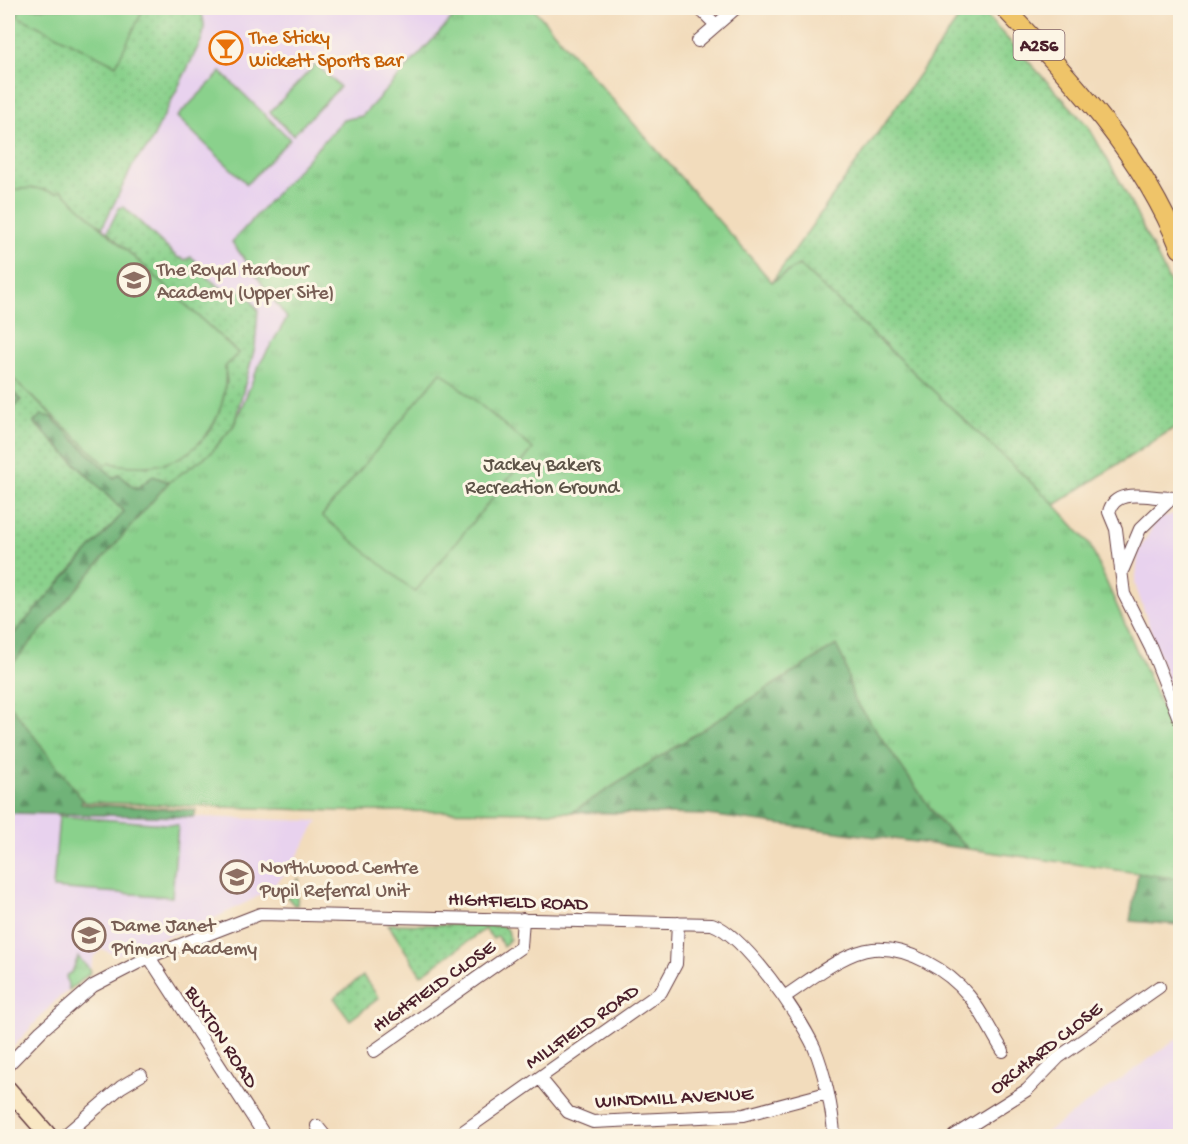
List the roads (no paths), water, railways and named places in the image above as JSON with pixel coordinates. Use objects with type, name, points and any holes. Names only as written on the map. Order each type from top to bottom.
[{"type":"main road","name":"A256","points":[[1004,8],[1074,83],[1117,138],[1142,176],[1180,249]]},
{"type":"main road","points":[[8,1089],[50,1137]]},
{"type":"street","points":[[699,8],[716,25]]},
{"type":"street","points":[[698,41],[735,8]]},
{"type":"street","points":[[1175,498],[1125,495],[1114,501],[1110,519],[1116,529],[1123,569],[1124,594],[1151,648],[1180,721]]},
{"type":"street","points":[[1123,569],[1142,527],[1145,506],[1137,497]]},
{"type":"street","points":[[1116,529],[1128,533],[1142,527],[1175,498]]},
{"type":"street","name":"HIGHFIELD ROAD","points":[[8,1065],[40,1031],[93,986],[149,957],[260,914],[712,924],[732,934],[784,997],[814,1048],[827,1093],[834,1137]]},
{"type":"street","name":"HIGHFIELD CLOSE","points":[[374,1051],[521,947],[523,919]]},
{"type":"street","name":"MILLFIELD ROAD","points":[[463,1129],[540,1078],[661,992],[676,964],[678,923]]},
{"type":"street","points":[[784,997],[837,962],[864,952],[873,949],[909,953],[945,974],[969,996],[1004,1052]]},
{"type":"street","name":"BUXTON ROAD","points":[[149,957],[265,1137]]},
{"type":"street","name":"ORCHARD CLOSE","points":[[954,1137],[1028,1090],[1059,1057],[1159,987]]},
{"type":"street","points":[[64,1137],[121,1087],[141,1075]]},
{"type":"street","name":"WINDMILL AVENUE","points":[[540,1078],[568,1112],[593,1122],[744,1115],[827,1093]]},
{"type":"place","name":"The Sticky Wickett Sports Bar","points":[[226,48]]},
{"type":"place","name":"The Royal Harbour Academy (Upper Site)","points":[[134,280]]},
{"type":"place","name":"Northwood Centre Pupil Referral Unit","points":[[237,877]]},
{"type":"place","name":"Dame Janet Primary Academy","points":[[89,935]]},
{"type":"park label","name":"Jackey Bakers Recreation Ground","points":[[542,474]]}]
